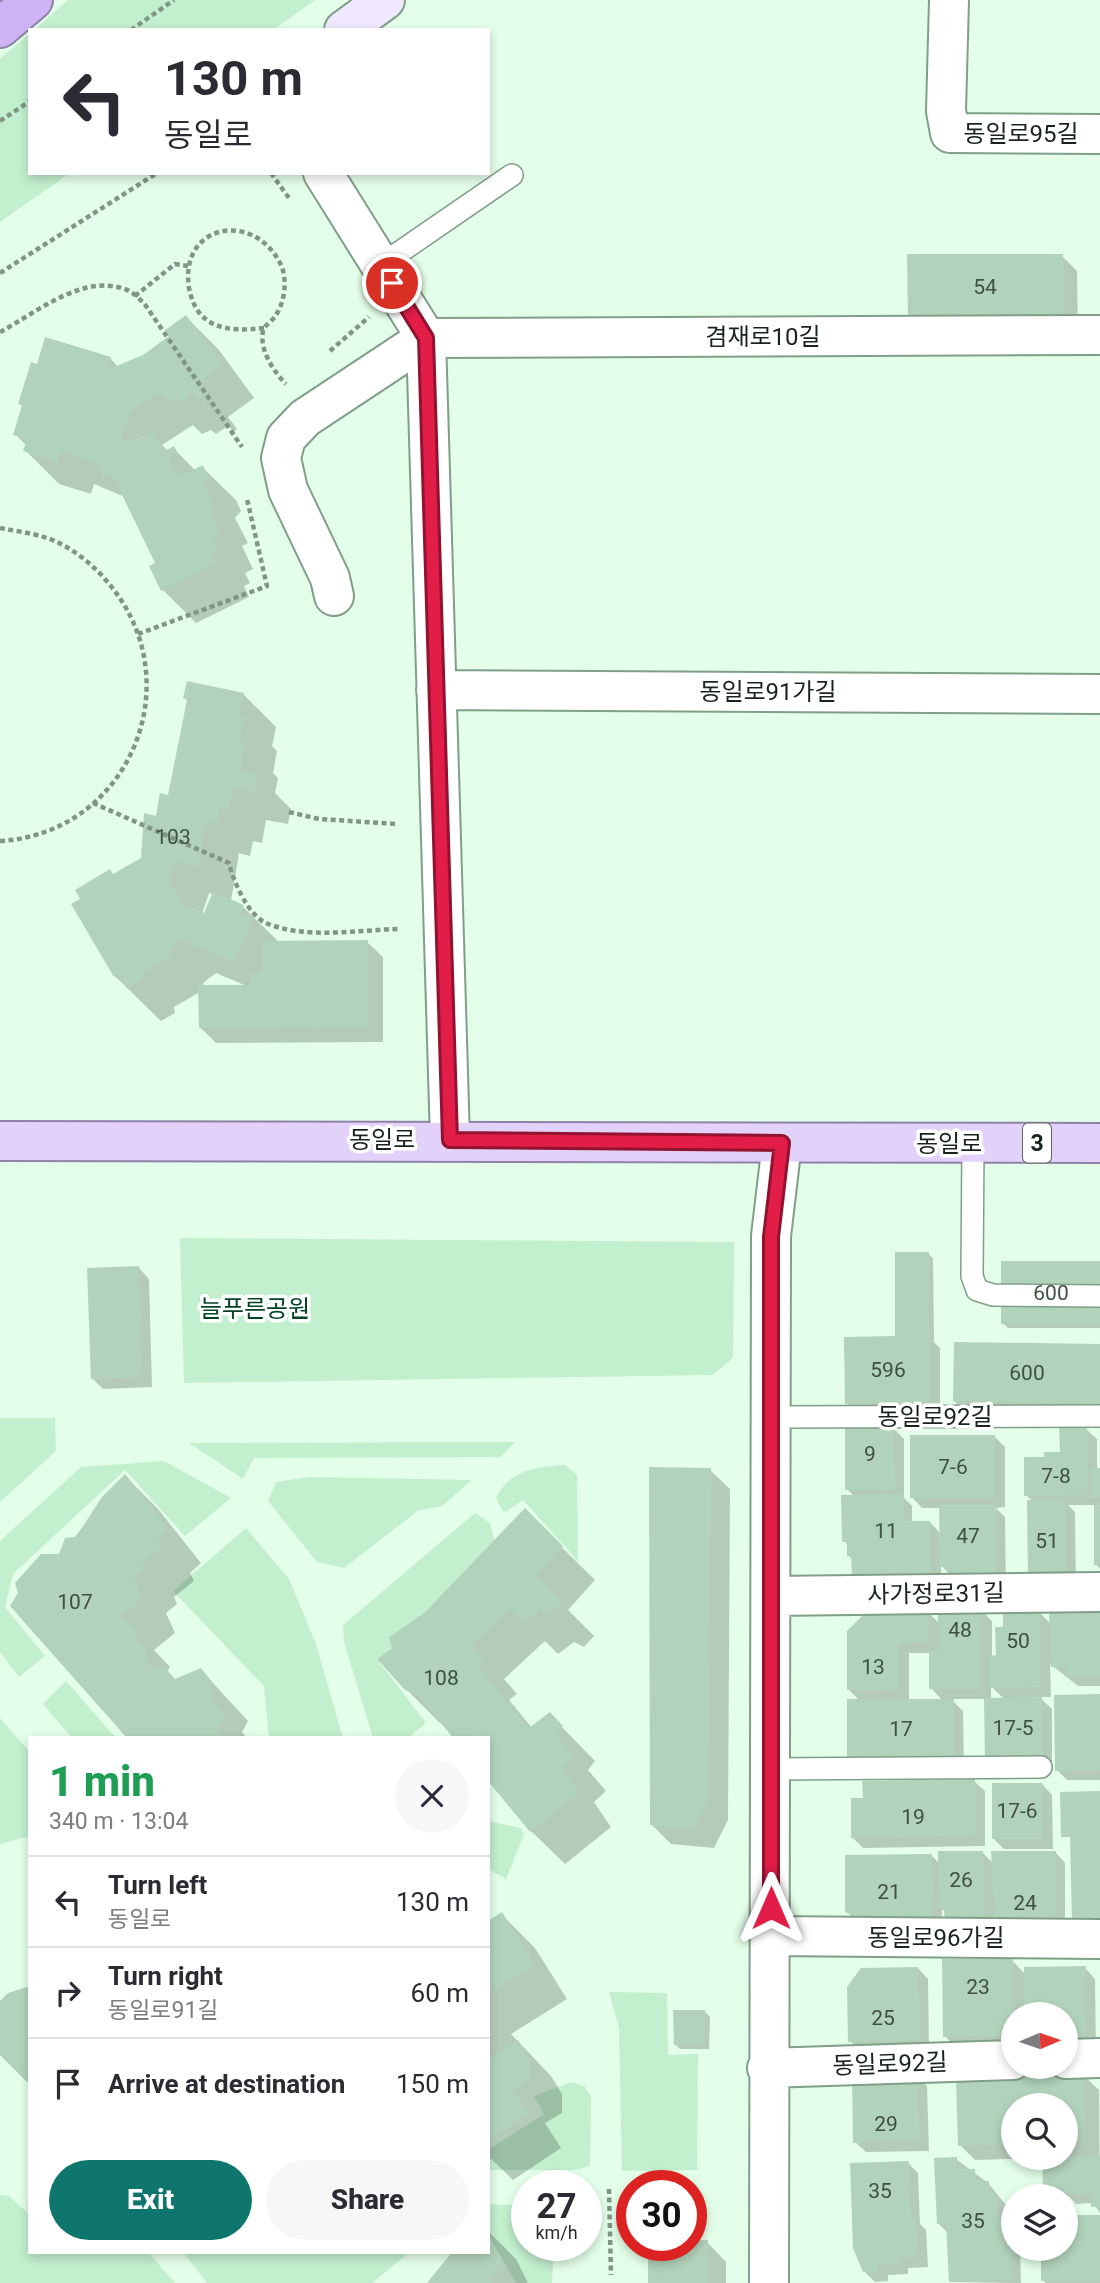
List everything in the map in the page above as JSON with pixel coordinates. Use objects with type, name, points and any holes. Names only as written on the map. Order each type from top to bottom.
[{"type":"highway","points":[[0,28],[33,0]]},
{"type":"main road","name":"동일로","points":[[0,1141],[1100,1143]]},
{"type":"street","points":[[347,28],[384,0]]},
{"type":"street","name":"동일로95길","points":[[948,0],[946,111],[950,133],[1100,134]]},
{"type":"street","points":[[324,175],[426,338],[450,1140]]},
{"type":"street","name":"겸재로10길","points":[[426,338],[1100,335]]},
{"type":"street","points":[[334,596],[326,569],[288,490],[281,458],[286,438],[305,418],[426,338]]},
{"type":"street","name":"동일로91가길","points":[[436,690],[1100,694]]},
{"type":"street","points":[[769,2283],[767,2068],[771,1936],[771,1237],[782,1143]]},
{"type":"street","name":"사가정로31길","points":[[772,1596],[1100,1591]]},
{"type":"street","name":"동일로96가길","points":[[771,1936],[1100,1939]]},
{"type":"street","points":[[1078,2059],[1100,2058]]},
{"type":"street","name":"동일로92길","points":[[767,2068],[1001,2060]]},
{"type":"lane","points":[[381,265],[512,175]]},
{"type":"lane","points":[[973,1144],[972,1276],[977,1290],[993,1295],[1100,1296]]},
{"type":"lane","name":"동일로92길","points":[[770,1417],[1100,1416]]},
{"type":"lane","points":[[771,1769],[1041,1767]]},
{"type":"path","points":[[134,28],[174,0]]},
{"type":"path","points":[[0,121],[28,102]]},
{"type":"path","points":[[0,273],[154,175]]},
{"type":"path","points":[[224,230],[239,230],[267,244],[281,264],[285,293],[276,315],[264,328],[228,331],[212,324],[191,296],[188,266],[198,245],[224,230]]},
{"type":"path","points":[[135,296],[175,264],[188,266]]},
{"type":"path","points":[[0,332],[80,288],[98,285],[127,290],[144,303],[246,453]]},
{"type":"path","points":[[264,328],[267,356],[276,373],[289,387]]},
{"type":"path","points":[[0,528],[49,538],[95,567],[127,605],[145,652],[148,701],[135,749],[109,790],[70,822],[24,840],[0,841]]},
{"type":"path","points":[[93,803],[229,863],[234,885],[262,921],[299,931],[398,929]]},
{"type":"path","points":[[289,812],[319,819],[397,824]]},
{"type":"path","points":[[609,2189],[611,2275]]},
{"type":"green space","points":[[68,0],[315,0],[276,28],[36,28]]},
{"type":"green space","points":[[28,35],[28,175],[67,175],[0,222],[0,59]]},
{"type":"green space","name":"늘푸른공원","points":[[180,1238],[734,1242],[733,1358],[713,1375],[184,1383]]},
{"type":"green space","points":[[0,1418],[55,1418],[56,1451],[0,1502]]},
{"type":"green space","points":[[515,1442],[501,1457],[254,1458],[243,1479],[189,1443]]},
{"type":"green space","points":[[164,1461],[231,1498],[185,1536],[125,1470],[13,1574],[5,1607],[45,1656],[19,1677],[0,1652],[0,1541],[81,1467]]},
{"type":"green space","points":[[565,1465],[577,1475],[578,1561],[523,1500],[506,1512],[496,1498],[502,1488],[517,1475],[535,1469]]},
{"type":"green space","points":[[310,1477],[472,1480],[442,1506],[419,1510],[344,1568],[317,1562],[268,1501],[276,1482]]},
{"type":"green space","points":[[475,1513],[490,1523],[494,1540],[424,1613],[389,1637],[392,1648],[377,1659],[426,1723],[410,1736],[372,1736],[344,1642],[343,1625]]},
{"type":"green space","points":[[246,1528],[289,1579],[316,1644],[342,1736],[269,1736],[264,1686],[173,1591]]},
{"type":"green space","points":[[66,1681],[114,1736],[70,1736],[43,1704]]},
{"type":"green space","points":[[0,1718],[28,1750],[28,1837],[0,1844]]},
{"type":"green space","points":[[490,1821],[521,1828],[524,1835],[506,1879],[490,1870]]},
{"type":"green space","points":[[609,1992],[667,1993],[668,2055],[698,2054],[697,2170],[622,2170],[619,2028]]},
{"type":"green space","points":[[572,2082],[585,2087],[591,2096],[590,2166],[575,2170],[490,2170],[490,2149],[544,2114],[534,2096]]},
{"type":"green space","points":[[0,2195],[9,2196],[28,2213],[28,2254],[150,2254],[175,2283],[0,2283]]},
{"type":"green space","points":[[490,2204],[511,2205],[511,2261],[553,2261],[552,2283],[516,2283],[490,2238]]},
{"type":"green space","points":[[185,2254],[408,2254],[372,2283],[207,2283]]},
{"type":"building","points":[[907,254],[1063,254],[1063,321],[908,321]]},
{"type":"building","points":[[186,315],[222,364],[197,383],[205,395],[199,400],[194,393],[182,402],[177,398],[168,401],[158,393],[130,412],[122,439],[128,443],[152,432],[165,451],[174,446],[177,452],[168,457],[178,477],[203,465],[208,476],[203,483],[216,509],[210,512],[221,535],[213,539],[218,549],[212,552],[217,563],[161,591],[149,566],[155,563],[112,474],[103,477],[96,463],[61,452],[58,462],[23,451],[27,439],[13,435],[22,405],[18,404],[31,362],[37,364],[45,337],[111,357],[107,370],[143,355],[169,336],[165,330]]},
{"type":"building","points":[[187,681],[244,693],[239,715],[245,716],[240,742],[246,743],[240,770],[258,774],[255,792],[233,788],[229,810],[220,809],[217,823],[206,821],[198,868],[176,861],[169,882],[185,905],[204,913],[213,892],[244,905],[240,914],[253,919],[234,963],[182,940],[170,949],[172,956],[141,974],[142,979],[127,989],[118,974],[114,977],[71,904],[80,899],[75,890],[110,869],[113,874],[141,858],[144,813],[156,816],[160,793],[168,795],[187,700],[183,698]]},
{"type":"building","points":[[368,940],[368,1027],[199,1028],[198,985],[250,985],[249,973],[261,973],[261,941]]},
{"type":"building","points":[[895,1252],[929,1252],[930,1403],[845,1404],[844,1337],[895,1336]]},
{"type":"building","points":[[1001,1261],[1100,1261],[1100,1324],[1001,1324]]},
{"type":"building","points":[[139,1266],[142,1377],[91,1379],[87,1268]]},
{"type":"building","points":[[954,1342],[1100,1344],[1100,1404],[953,1401]]},
{"type":"building","points":[[845,1427],[894,1427],[895,1490],[845,1490]]},
{"type":"building","points":[[1059,1427],[1087,1427],[1087,1495],[1024,1496],[1024,1457],[1044,1457],[1044,1452],[1060,1452]]},
{"type":"building","points":[[910,1435],[995,1435],[995,1498],[910,1498]]},
{"type":"building","points":[[649,1467],[711,1468],[709,1799],[694,1829],[650,1825]]},
{"type":"building","points":[[1091,1468],[1100,1468],[1100,1497],[1091,1497]]},
{"type":"building","points":[[125,1474],[169,1529],[158,1539],[162,1547],[142,1563],[145,1570],[134,1579],[142,1599],[122,1616],[138,1632],[134,1639],[145,1647],[149,1667],[166,1669],[175,1679],[201,1668],[216,1687],[210,1698],[226,1716],[216,1729],[221,1736],[125,1736],[10,1606],[18,1593],[15,1583],[41,1554],[59,1554],[65,1538],[76,1537],[102,1497]]},
{"type":"building","points":[[903,1494],[903,1521],[930,1521],[931,1578],[852,1579],[851,1556],[847,1556],[847,1542],[842,1542],[841,1495]]},
{"type":"building","points":[[1027,1500],[1065,1500],[1067,1581],[1028,1581]]},
{"type":"building","points":[[939,1505],[996,1505],[996,1577],[959,1578],[959,1572],[947,1572],[947,1567],[940,1567]]},
{"type":"building","points":[[1094,1505],[1100,1505],[1100,1565],[1094,1565]]},
{"type":"building","points":[[525,1508],[563,1546],[536,1575],[562,1602],[549,1615],[539,1610],[523,1622],[510,1609],[472,1645],[485,1660],[478,1666],[529,1728],[550,1712],[563,1726],[556,1736],[574,1757],[562,1768],[579,1793],[530,1832],[490,1783],[490,1736],[451,1736],[419,1696],[405,1690],[377,1659],[392,1648],[389,1637],[424,1613]]},
{"type":"building","points":[[870,1608],[927,1609],[927,1643],[899,1643],[899,1691],[847,1690],[847,1631]]},
{"type":"building","points":[[1100,1608],[1100,1676],[1066,1677],[1066,1666],[1051,1667],[1049,1610]]},
{"type":"building","points":[[938,1609],[982,1609],[982,1689],[929,1689],[929,1651],[938,1651]]},
{"type":"building","points":[[1003,1610],[1040,1610],[1041,1687],[990,1688],[990,1656],[996,1655],[995,1627],[1003,1627]]},
{"type":"building","points":[[1100,1694],[1100,1770],[1055,1771],[1054,1695]]},
{"type":"building","points":[[1042,1697],[1043,1759],[985,1760],[984,1698]]},
{"type":"building","points":[[847,1699],[954,1699],[955,1759],[847,1760]]},
{"type":"building","points":[[975,1779],[975,1836],[851,1838],[851,1798],[863,1798],[862,1781]]},
{"type":"building","points":[[992,1783],[1042,1783],[1043,1839],[992,1839]]},
{"type":"building","points":[[1100,1791],[1100,1922],[1072,1923],[1070,1837],[1061,1837],[1060,1792]]},
{"type":"building","points":[[938,1851],[983,1851],[984,1927],[945,1927],[944,1909],[939,1908]]},
{"type":"building","points":[[991,1851],[1056,1851],[1056,1926],[995,1926]]},
{"type":"building","points":[[932,1854],[933,1926],[864,1926],[845,1911],[845,1855]]},
{"type":"building","points":[[502,1912],[535,1965],[490,1993],[490,1920]]},
{"type":"building","points":[[942,1959],[1013,1959],[1013,2002],[1001,2002],[1001,2036],[943,2037]]},
{"type":"building","points":[[1086,1966],[1086,2040],[1078,2040],[1078,2002],[1024,2002],[1024,1967]]},
{"type":"building","points":[[918,1967],[920,2040],[848,2042],[847,1987],[861,1968]]},
{"type":"building","points":[[28,1987],[28,2083],[0,2055],[0,2001],[8,1993]]},
{"type":"building","points":[[673,2010],[705,2010],[705,2045],[674,2045]]},
{"type":"building","points":[[518,2040],[529,2059],[530,2079],[513,2090],[529,2114],[490,2140],[490,2053],[493,2057]]},
{"type":"building","points":[[1078,2073],[1084,2073],[1086,2141],[1078,2141],[1078,2093],[1001,2093],[1001,2144],[958,2146],[956,2078],[1001,2076],[1001,2079],[1078,2079]]},
{"type":"building","points":[[918,2074],[919,2141],[853,2143],[852,2075]]},
{"type":"building","points":[[1100,2156],[1100,2206],[1091,2207],[1091,2194],[1078,2194],[1078,2184],[1043,2184],[1042,2170],[1078,2170],[1078,2157]]},
{"type":"building","points":[[957,2157],[957,2169],[975,2169],[976,2181],[989,2181],[989,2193],[997,2193],[998,2218],[1001,2218],[1001,2261],[1011,2261],[1012,2280],[949,2282],[946,2224],[937,2224],[934,2158]]},
{"type":"building","points":[[909,2161],[911,2218],[917,2218],[918,2257],[898,2258],[899,2264],[878,2265],[878,2272],[863,2272],[853,2248],[850,2163]]},
{"type":"building","points":[[1078,2215],[1100,2215],[1100,2281],[1041,2281],[1041,2261],[1078,2261]]},
{"type":"building","points":[[490,2238],[505,2267],[492,2277],[493,2283],[427,2283],[450,2254],[490,2254]]},
{"type":"building","points":[[708,2240],[708,2283],[648,2283],[648,2261],[707,2261]]},
{"type":"route","points":[[392,283],[426,338],[450,1140],[782,1143],[771,1237],[771,1908]]}]
